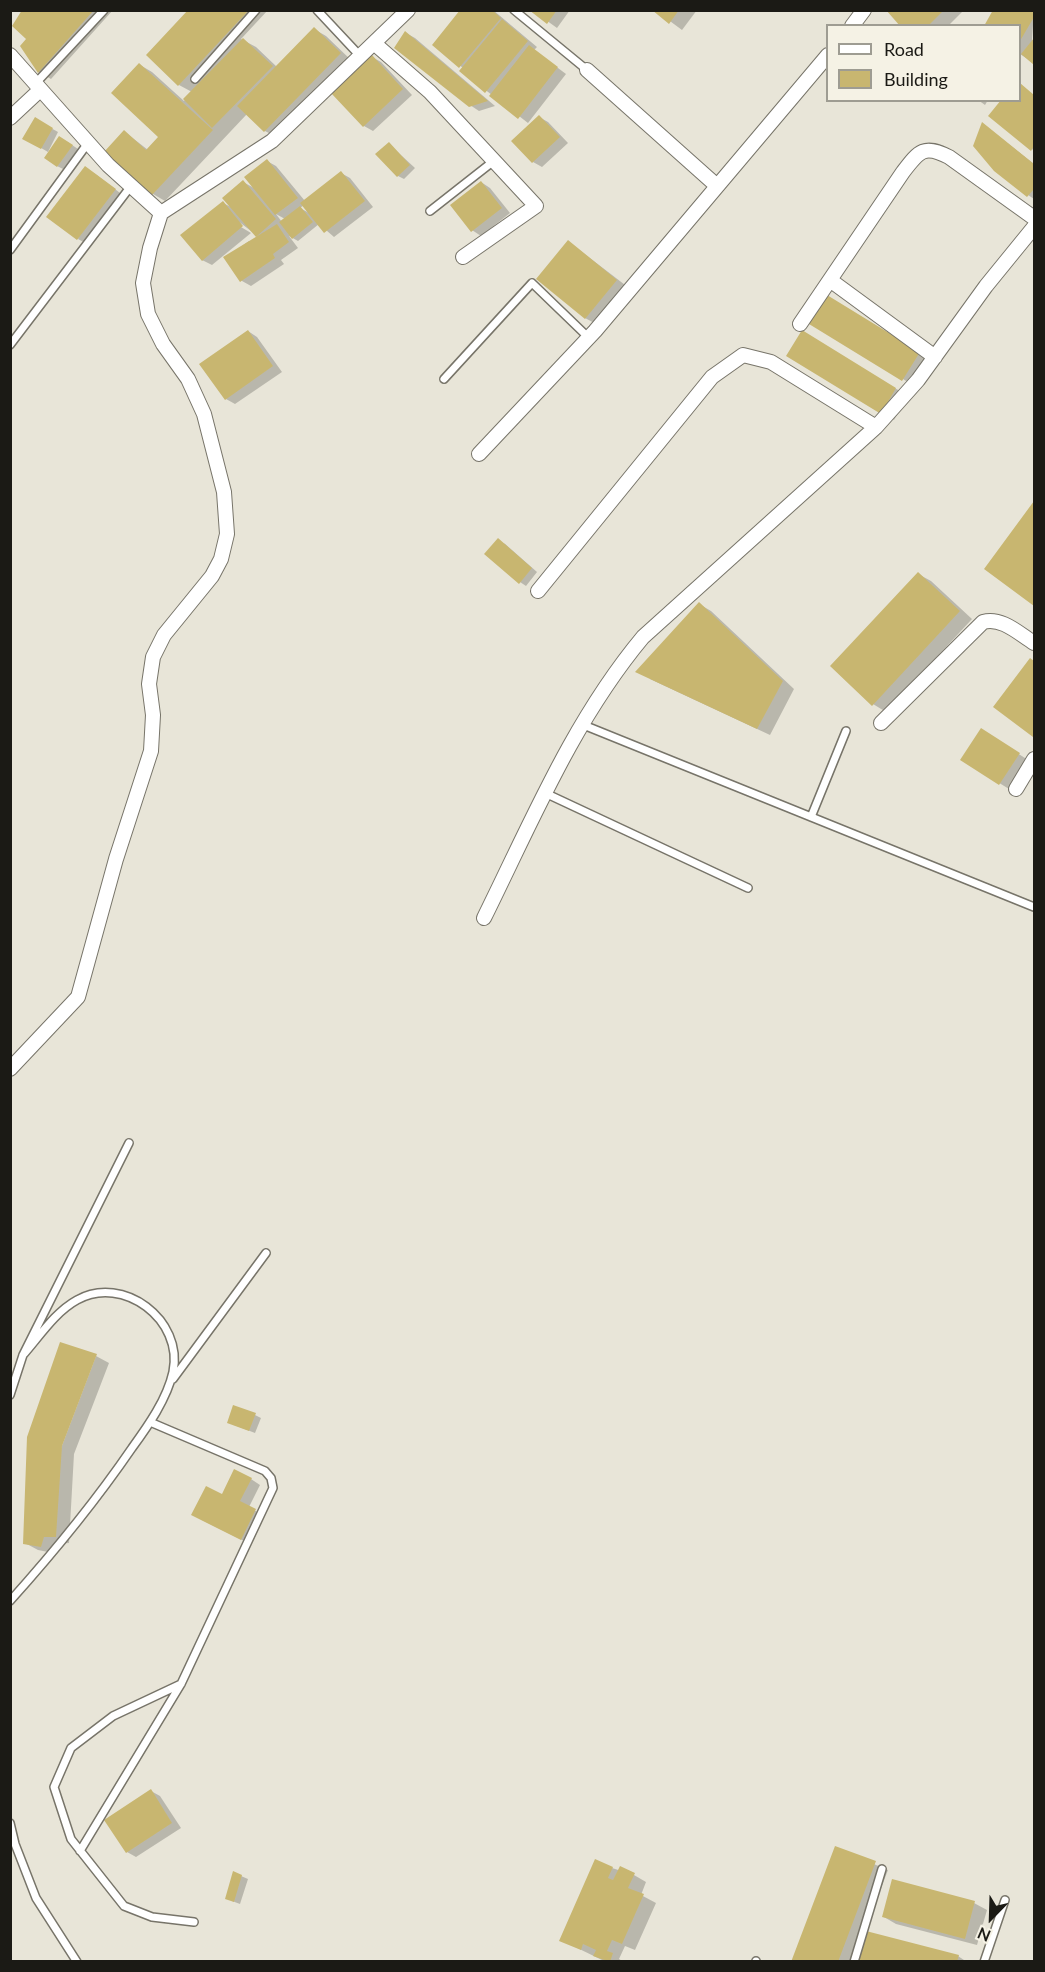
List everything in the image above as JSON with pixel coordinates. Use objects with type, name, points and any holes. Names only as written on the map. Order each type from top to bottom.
[{"type":"street","points":[[10,1069],[78,997],[116,859],[151,751],[153,714],[149,684],[153,657],[164,635],[212,576],[221,559],[227,534],[224,492],[204,414],[188,380],[163,344],[148,314],[143,283],[150,248],[161,213],[272,141],[408,10]]},
{"type":"street","points":[[854,24],[864,10]]},
{"type":"street","points":[[375,44],[430,92],[536,206],[463,256]]},
{"type":"street","points":[[10,55],[88,143],[161,213]]},
{"type":"street","points":[[479,454],[589,338],[826,57]]},
{"type":"street","points":[[587,70],[717,186]]},
{"type":"street","points":[[10,118],[38,87]]},
{"type":"street","points":[[800,324],[903,172],[914,158],[925,150],[935,150],[949,157],[1035,218]]},
{"type":"street","points":[[484,918],[581,724],[612,674],[643,637],[876,427],[918,380],[986,285],[1035,227]]},
{"type":"street","points":[[830,280],[935,357]]},
{"type":"street","points":[[538,591],[712,377],[743,355],[771,362],[876,427]]},
{"type":"street","points":[[881,723],[982,622],[993,620],[1004,624],[1035,643]]},
{"type":"street","points":[[1016,789],[1035,759]]},
{"type":"lane","points":[[38,87],[104,10]]},
{"type":"lane","points":[[195,79],[256,10]]},
{"type":"lane","points":[[317,10],[361,57]]},
{"type":"lane","points":[[514,10],[587,70]]},
{"type":"lane","points":[[10,250],[88,143]]},
{"type":"lane","points":[[430,211],[495,160]]},
{"type":"lane","points":[[10,345],[131,186]]},
{"type":"lane","points":[[444,379],[532,283],[589,338]]},
{"type":"lane","points":[[581,724],[1035,907]]},
{"type":"lane","points":[[811,818],[846,731]]},
{"type":"lane","points":[[545,793],[748,888]]},
{"type":"lane","points":[[10,1395],[23,1355],[129,1143]]},
{"type":"lane","points":[[167,1386],[266,1254]]},
{"type":"lane","points":[[10,1601],[99,1496],[150,1422],[173,1374],[176,1355],[171,1336],[158,1317],[140,1302],[125,1294],[101,1291],[76,1300],[55,1318],[23,1355]]},
{"type":"lane","points":[[80,1851],[181,1684],[273,1488],[271,1478],[265,1471],[150,1422]]},
{"type":"lane","points":[[181,1684],[113,1716],[71,1748],[54,1787],[71,1839],[124,1906],[152,1917],[194,1922]]},
{"type":"lane","points":[[10,1823],[15,1844],[36,1898],[77,1962]]},
{"type":"lane","points":[[854,1962],[882,1869]]},
{"type":"lane","points":[[984,1962],[1005,1900]]},
{"type":"building","points":[[22,10],[94,10],[38,73],[20,46],[26,39],[12,26]]},
{"type":"building","points":[[188,10],[249,10],[178,86],[146,55]]},
{"type":"building","points":[[460,10],[492,10],[501,18],[459,68],[432,45]]},
{"type":"building","points":[[529,10],[557,10],[547,24]]},
{"type":"building","points":[[652,10],[679,10],[669,24]]},
{"type":"building","points":[[886,10],[944,10],[930,24],[898,24]]},
{"type":"building","points":[[993,10],[1034,10],[1034,17],[1021,39],[1021,24],[985,24]]},
{"type":"building","points":[[502,19],[528,41],[485,93],[459,71]]},
{"type":"building","points":[[314,27],[341,53],[264,132],[237,106]]},
{"type":"building","points":[[405,31],[488,101],[469,107],[394,48]]},
{"type":"building","points":[[243,38],[273,66],[212,128],[183,99]]},
{"type":"building","points":[[1034,38],[1034,65],[1021,54]]},
{"type":"building","points":[[529,45],[558,67],[518,119],[489,96]]},
{"type":"building","points":[[372,55],[403,89],[363,127],[331,93]]},
{"type":"building","points":[[139,63],[213,130],[152,195],[104,152],[124,130],[146,150],[158,137],[111,93]]},
{"type":"building","points":[[1021,84],[1034,95],[1034,146],[1031,151],[988,116],[999,102],[1021,102]]},
{"type":"building","points":[[539,115],[560,137],[532,163],[511,141]]},
{"type":"building","points":[[35,117],[53,128],[41,149],[22,139]]},
{"type":"building","points":[[982,122],[1034,164],[1034,189],[1027,197],[994,171],[973,146]]},
{"type":"building","points":[[59,136],[73,145],[57,167],[44,158]]},
{"type":"building","points":[[389,142],[410,165],[397,177],[375,154]]},
{"type":"building","points":[[267,159],[298,198],[275,215],[244,177]]},
{"type":"building","points":[[85,166],[116,189],[77,240],[46,217]]},
{"type":"building","points":[[341,171],[365,201],[324,233],[300,203]]},
{"type":"building","points":[[243,180],[276,219],[256,237],[222,198]]},
{"type":"building","points":[[481,181],[502,208],[471,232],[450,205]]},
{"type":"building","points":[[223,201],[243,226],[202,261],[180,235]]},
{"type":"building","points":[[300,206],[313,222],[292,239],[279,222]]},
{"type":"building","points":[[277,224],[289,242],[273,254],[275,258],[240,282],[223,257]]},
{"type":"building","points":[[568,240],[617,280],[585,319],[536,279]]},
{"type":"building","points":[[827,295],[920,352],[902,381],[809,324]]},
{"type":"building","points":[[248,330],[273,366],[225,400],[199,364]]},
{"type":"building","points":[[802,330],[896,388],[881,414],[786,356]]},
{"type":"building","points":[[1034,501],[1034,606],[984,569]]},
{"type":"building","points":[[498,538],[532,568],[519,584],[484,554]]},
{"type":"building","points":[[918,572],[960,611],[872,706],[830,666]]},
{"type":"building","points":[[699,602],[783,681],[757,729],[635,672]]},
{"type":"building","points":[[1030,658],[1034,661],[1033,737],[993,707]]},
{"type":"building","points":[[981,728],[1020,753],[999,785],[960,760]]},
{"type":"building","points":[[60,1342],[97,1354],[62,1446],[56,1537],[44,1537],[41,1547],[23,1544],[27,1437]]},
{"type":"building","points":[[233,1405],[256,1413],[249,1431],[227,1423]]},
{"type":"building","points":[[234,1469],[252,1478],[240,1501],[256,1509],[241,1540],[191,1515],[206,1486],[222,1494]]},
{"type":"building","points":[[151,1789],[172,1823],[126,1853],[104,1820]]},
{"type":"building","points":[[835,1846],[876,1861],[838,1962],[791,1962]]},
{"type":"building","points":[[595,1859],[613,1867],[608,1878],[613,1880],[620,1866],[635,1873],[628,1888],[644,1894],[622,1944],[612,1940],[607,1951],[613,1953],[610,1962],[593,1956],[596,1950],[583,1944],[581,1950],[559,1941]]},
{"type":"building","points":[[233,1871],[242,1875],[234,1902],[225,1899]]},
{"type":"building","points":[[892,1879],[975,1901],[965,1939],[882,1917]]},
{"type":"building","points":[[866,1931],[959,1955],[957,1962],[858,1962]]}]
